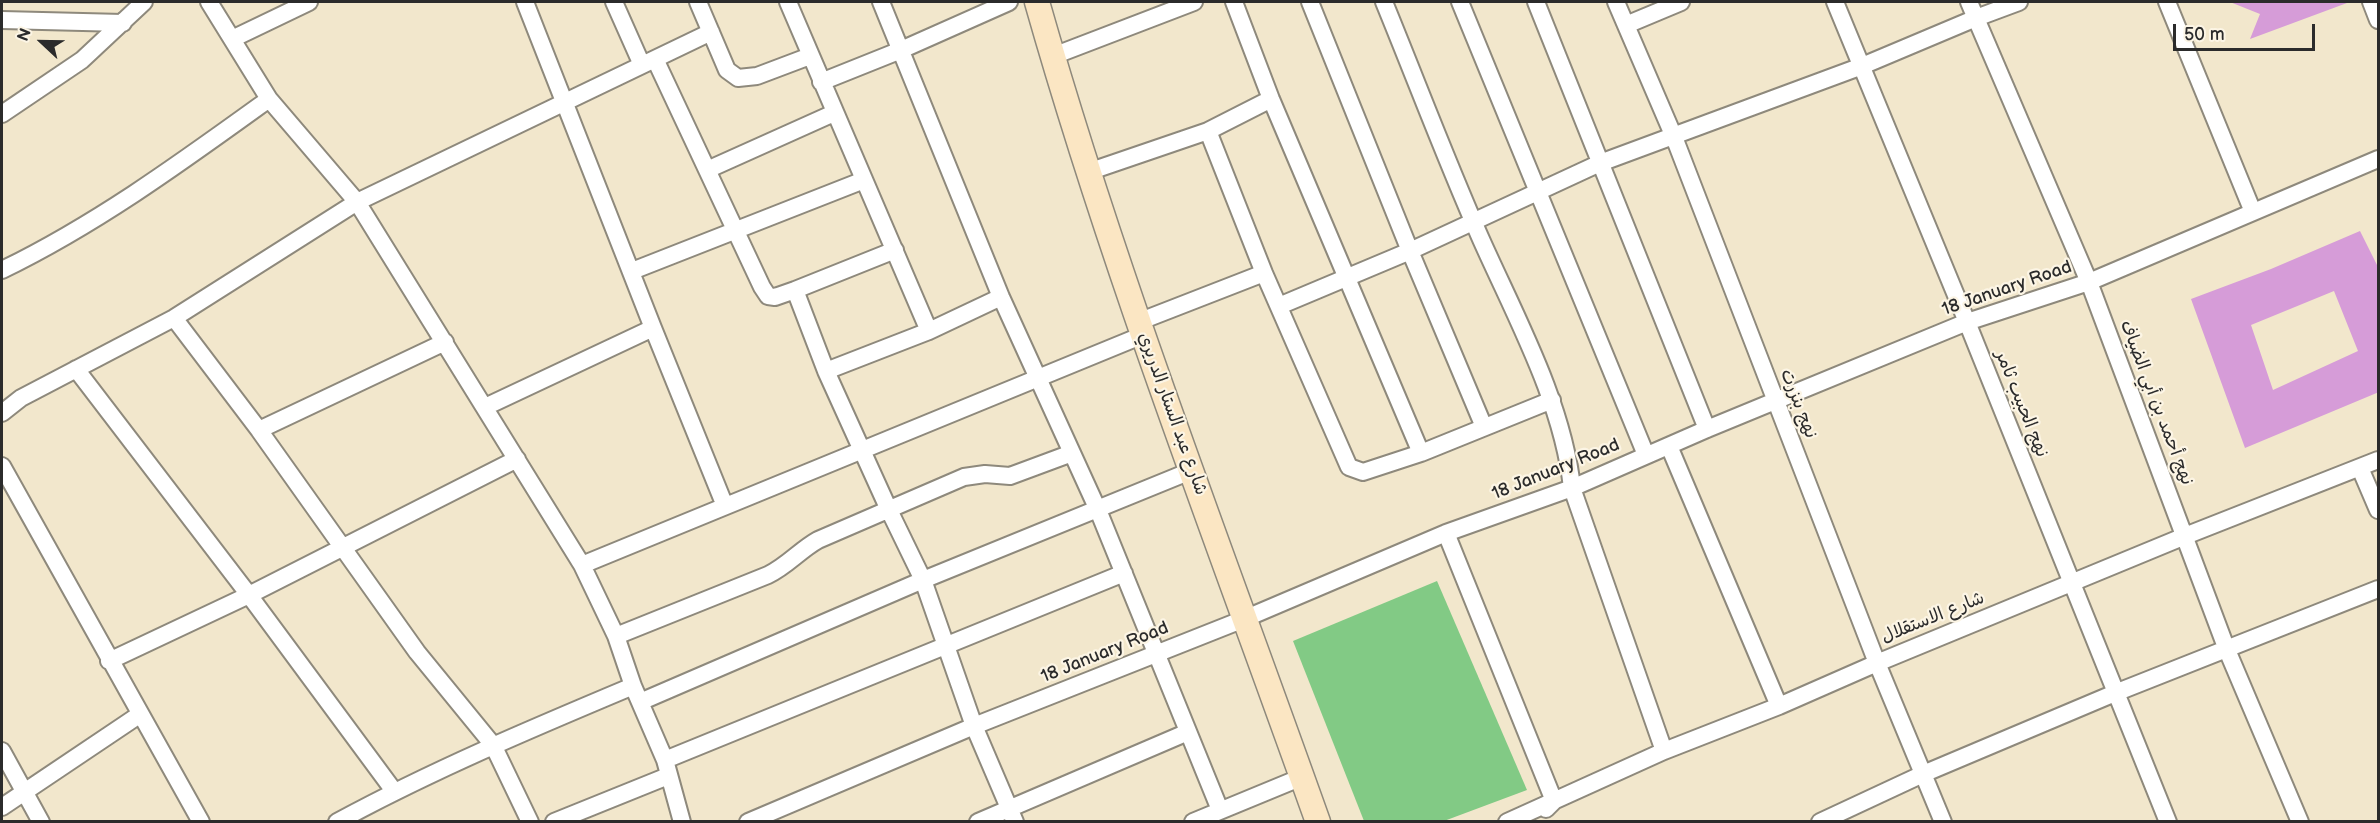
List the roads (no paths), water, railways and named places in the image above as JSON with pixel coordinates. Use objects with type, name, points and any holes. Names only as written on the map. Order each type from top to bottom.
[{"type":"street","points":[[2,114],[82,60],[144,2]]},
{"type":"street","points":[[208,2],[269,99],[357,202],[582,565],[616,636],[633,686],[667,768],[682,822]]},
{"type":"street","points":[[232,39],[309,2]]},
{"type":"street","points":[[525,2],[653,328],[726,506]]},
{"type":"street","points":[[614,2],[707,170],[765,294],[775,297],[895,250]]},
{"type":"street","points":[[698,2],[728,70],[738,78],[758,76],[810,56]]},
{"type":"street","points":[[788,2],[928,331]]},
{"type":"street","points":[[881,2],[1001,297],[1098,510],[1220,810]]},
{"type":"street","points":[[821,82],[901,50],[1009,2]]},
{"type":"street","name":"شارع عبد الستار الدريري","points":[[1038,2],[1088,172],[1141,328],[1318,822]]},
{"type":"street","points":[[1053,56],[1194,2]]},
{"type":"street","points":[[1234,2],[1272,99],[1421,453]]},
{"type":"street","points":[[1310,2],[1410,251],[1485,427]]},
{"type":"street","points":[[1384,2],[1474,222],[1552,400],[1569,462],[1572,488],[1664,751]]},
{"type":"street","points":[[1460,2],[1646,455]]},
{"type":"street","points":[[1536,2],[1707,429]]},
{"type":"street","name":"نهج بنزرت","points":[[1616,2],[1674,137],[1877,663],[1943,822]]},
{"type":"street","points":[[1626,25],[1681,2]]},
{"type":"street","name":"نهج الحبيب ثامر","points":[[1835,2],[1967,322],[2168,822]]},
{"type":"street","name":"نهج أحمد بن أبي الضياف","points":[[1969,2],[2089,282],[2227,650],[2300,822]]},
{"type":"street","points":[[1279,306],[1410,251],[1600,163],[1862,66],[2019,2]]},
{"type":"street","points":[[2167,2],[2253,212]]},
{"type":"street","points":[[2371,2],[2379,20]]},
{"type":"street","points":[[2,20],[123,23]]},
{"type":"street","points":[[2,413],[21,398],[174,318],[357,202],[711,32]]},
{"type":"street","points":[[2,270],[37,253],[133,196],[269,99]]},
{"type":"street","points":[[1088,172],[1208,131],[1272,99]]},
{"type":"street","points":[[707,170],[834,113]]},
{"type":"street","points":[[1208,131],[1264,273],[1349,467],[1363,472],[1421,453],[1552,400]]},
{"type":"street","name":"18 January Road","points":[[748,822],[974,726],[1244,619],[1446,533],[1572,488],[1776,400],[1967,322],[2089,282],[2379,159]]},
{"type":"street","points":[[632,271],[864,180]]},
{"type":"street","points":[[582,565],[1039,378],[1141,328],[1264,273]]},
{"type":"street","points":[[795,290],[826,371],[923,580],[974,726],[1012,815]]},
{"type":"street","points":[[826,371],[928,331],[1001,297]]},
{"type":"street","points":[[174,318],[260,430],[417,652],[493,745],[530,822]]},
{"type":"street","points":[[485,407],[653,328]]},
{"type":"street","points":[[260,430],[445,342]]},
{"type":"street","points":[[76,369],[249,595],[394,791]]},
{"type":"street","points":[[1669,446],[1779,706]]},
{"type":"street","points":[[616,636],[768,575],[780,569],[800,550],[818,540],[964,477],[1016,474],[1072,453]]},
{"type":"street","points":[[109,661],[249,595],[517,459]]},
{"type":"street","name":"شارع الاستقلال","points":[[1507,822],[1664,751],[1779,706],[1877,663],[2185,536],[2379,460]]},
{"type":"street","points":[[2,466],[139,715],[201,822]]},
{"type":"street","points":[[2360,468],[2379,510]]},
{"type":"street","points":[[640,702],[923,580],[1193,470]]},
{"type":"street","points":[[1446,533],[1554,801],[1532,822]]},
{"type":"street","points":[[554,822],[667,768],[946,645],[1124,573]]},
{"type":"street","points":[[1820,822],[1923,774],[2115,693],[2379,589]]},
{"type":"street","points":[[337,822],[394,791],[493,745],[633,686]]},
{"type":"street","points":[[2,807],[139,715]]},
{"type":"street","points":[[978,822],[1012,815],[1188,732]]},
{"type":"street","points":[[2,752],[40,822]]},
{"type":"street","points":[[1193,822],[1302,777]]}]
